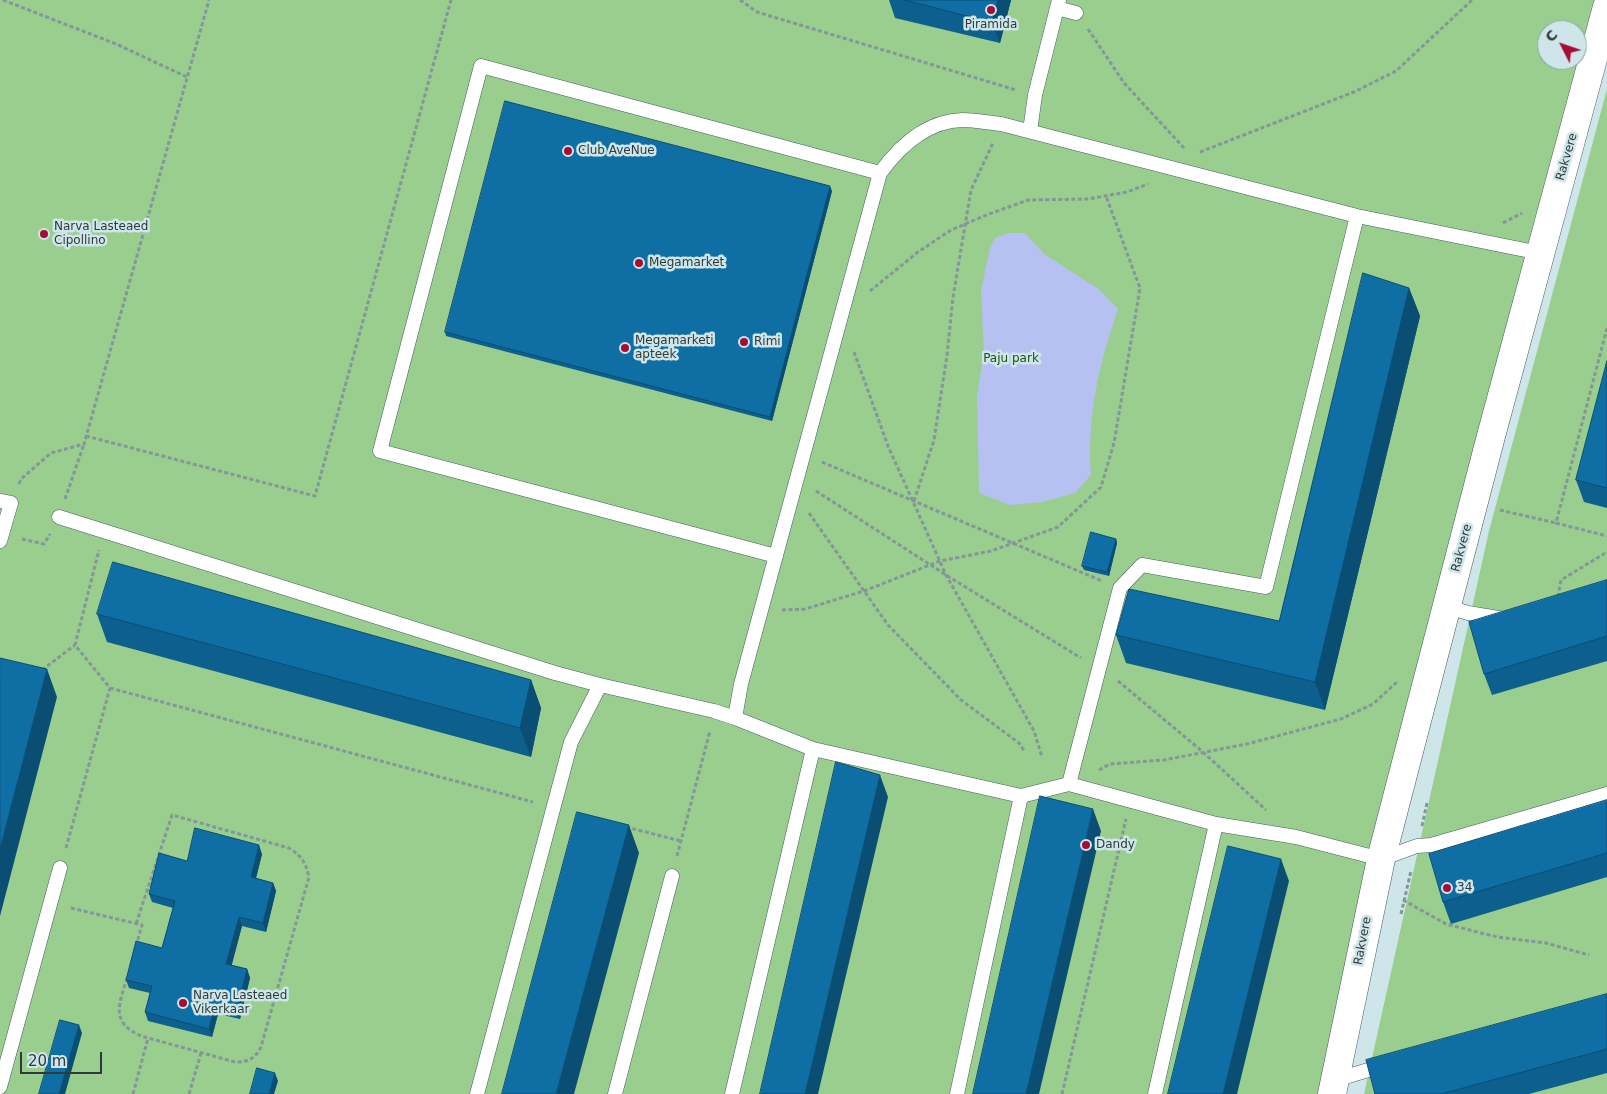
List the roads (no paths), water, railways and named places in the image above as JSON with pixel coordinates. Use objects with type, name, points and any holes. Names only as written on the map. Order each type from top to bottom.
[{"type":"street","name":"Rakvere","points":[[1334,1087],[1381,859],[1540,253],[1599,71],[1607,7]]},
{"type":"lane","points":[[1030,131],[1035,95],[1058,4],[1076,13]]},
{"type":"lane","points":[[776,556],[380,451],[481,66],[880,174]]},
{"type":"lane","points":[[736,718],[741,684],[880,174],[894,154],[910,140],[933,127],[961,120],[1002,124],[1357,216],[1540,253]]},
{"type":"lane","points":[[1069,784],[1120,588],[1142,565],[1266,587],[1357,216]]},
{"type":"lane","points":[[0,541],[6,502]]},
{"type":"lane","points":[[59,517],[600,685],[714,711],[813,749],[1021,796],[1069,784],[1216,824],[1296,837],[1381,859],[1417,846],[1431,845],[1607,794]]},
{"type":"lane","points":[[1446,606],[1468,613],[1504,619],[1522,616]]},
{"type":"lane","points":[[477,1094],[571,742],[600,685]]},
{"type":"lane","points":[[732,1094],[813,749]]},
{"type":"lane","points":[[956,1094],[1021,796]]},
{"type":"lane","points":[[1155,1094],[1216,824]]},
{"type":"lane","points":[[0,1087],[60,868]]},
{"type":"lane","points":[[615,1094],[672,876]]},
{"type":"lane","points":[[1334,1087],[1395,1062]]},
{"type":"water","points":[[1009,233],[1025,233],[1044,254],[1100,290],[1118,309],[1105,350],[1096,390],[1091,432],[1091,475],[1075,493],[1043,502],[1010,505],[979,493],[977,396],[984,351],[981,291],[990,248],[995,238]]},
{"type":"place","name":"Piramida","points":[[991,10]]},
{"type":"place","name":"Club AveNue","points":[[568,151]]},
{"type":"place","name":"Narva Lasteaed Cipollino","points":[[44,234]]},
{"type":"place","name":"Megamarket","points":[[639,263]]},
{"type":"place","name":"Rimi","points":[[744,342]]},
{"type":"place","name":"Megamarketi apteek","points":[[625,348]]},
{"type":"place","name":"Dandy","points":[[1086,845]]},
{"type":"place","name":"34","points":[[1447,888]]},
{"type":"place","name":"Narva Lasteaed Vikerkaar","points":[[183,1003]]},
{"type":"park label","name":"Paju park","points":[[1011,359]]}]
